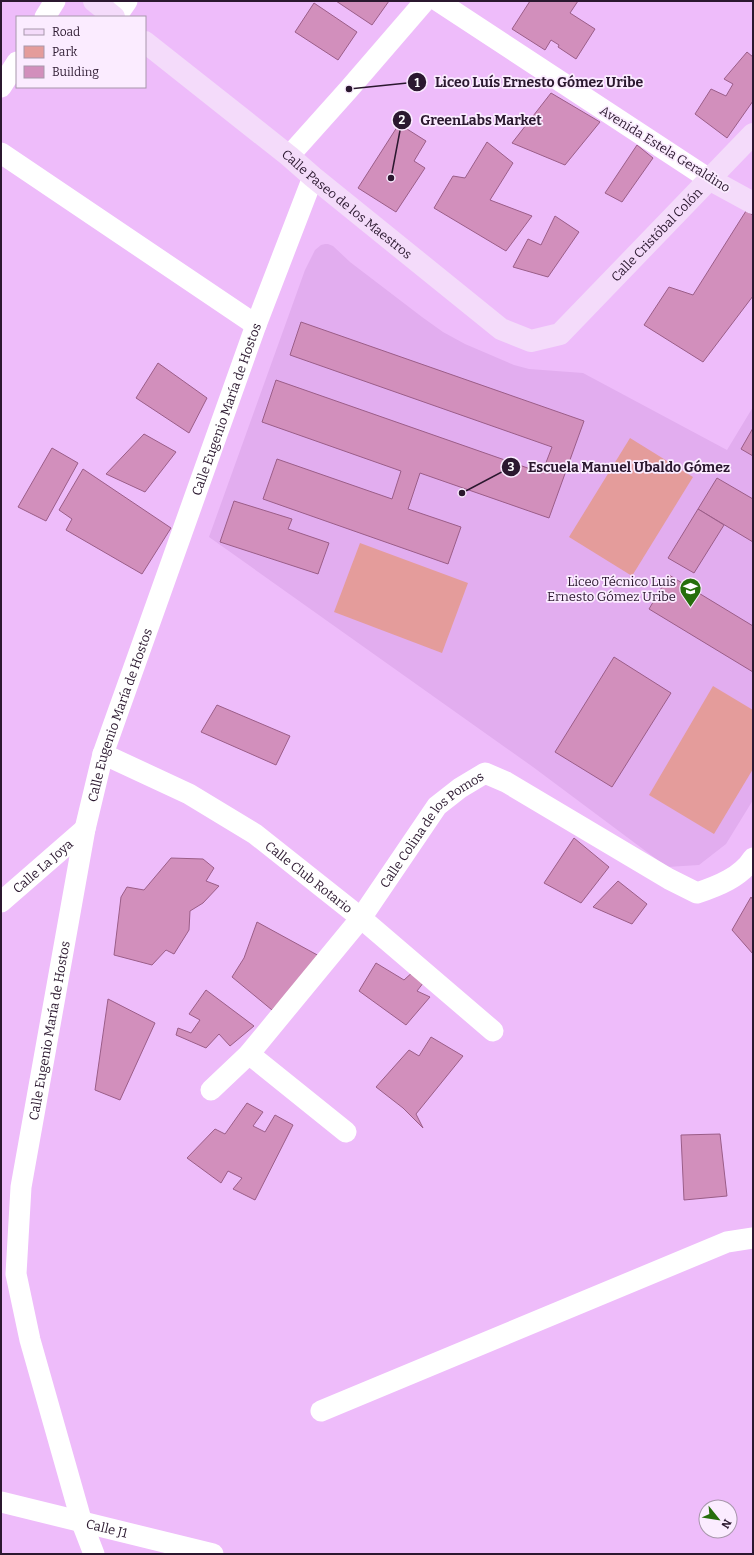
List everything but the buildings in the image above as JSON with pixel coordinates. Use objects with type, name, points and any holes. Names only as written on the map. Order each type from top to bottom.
[{"type":"main road","points":[[94,1],[114,16]]},
{"type":"main road","name":"Calle Paseo de los Maestros","points":[[146,43],[289,156],[313,178],[501,329],[532,341],[560,334]]},
{"type":"main road","name":"Calle Cristóbal Colón","points":[[560,334],[753,134]]},
{"type":"main road","name":"Avenida Estela Geraldino","points":[[709,179],[753,203]]},
{"type":"street","points":[[46,16],[55,1]]},
{"type":"street","points":[[116,16],[127,1]]},
{"type":"street","points":[[289,156],[425,1]]},
{"type":"street","name":"Avenida Estela Geraldino","points":[[438,1],[709,179]]},
{"type":"street","points":[[1,87],[16,64]]},
{"type":"street","points":[[1,153],[256,325]]},
{"type":"street","name":"Calle Eugenio María de Hostos","points":[[94,1554],[82,1522],[30,1340],[16,1274],[21,1187],[85,829],[103,754],[256,325],[313,178]]},
{"type":"street","name":"Calle Club Rotario","points":[[103,754],[189,794],[255,834],[361,918],[494,1031]]},
{"type":"street","name":"Calle Colina de los Pomos","points":[[211,1090],[250,1054],[361,918],[437,806],[460,788],[485,773],[506,782],[669,879],[697,893],[722,884],[747,867],[753,858]]},
{"type":"street","name":"Calle La Joya","points":[[1,902],[85,829]]},
{"type":"street","points":[[250,1054],[346,1132]]},
{"type":"street","points":[[320,1411],[727,1242],[753,1238]]},
{"type":"street","name":"Calle J1","points":[[1,1502],[213,1554]]},
{"type":"shaded area","points":[[325,244],[333,246],[350,262],[443,332],[465,344],[514,365],[529,369],[583,373],[727,450],[753,407],[753,800],[726,844],[699,865],[667,867],[533,767],[209,537],[305,270],[315,250],[321,245]]},
{"type":"green space","points":[[630,438],[693,477],[632,576],[569,537]]},
{"type":"green space","points":[[360,543],[468,583],[442,653],[334,612]]},
{"type":"green space","points":[[713,686],[753,710],[753,769],[714,834],[649,795]]},
{"type":"place","name":"Liceo Luís Ernesto Gómez Uribe","points":[[349,89]]},
{"type":"place","name":"GreenLabs Market","points":[[391,178]]},
{"type":"place","name":"Escuela Manuel Ubaldo Gómez","points":[[462,493]]},
{"type":"place","name":"Liceo Técnico Luis Ernesto Gómez Uribe","points":[[691,608]]}]
